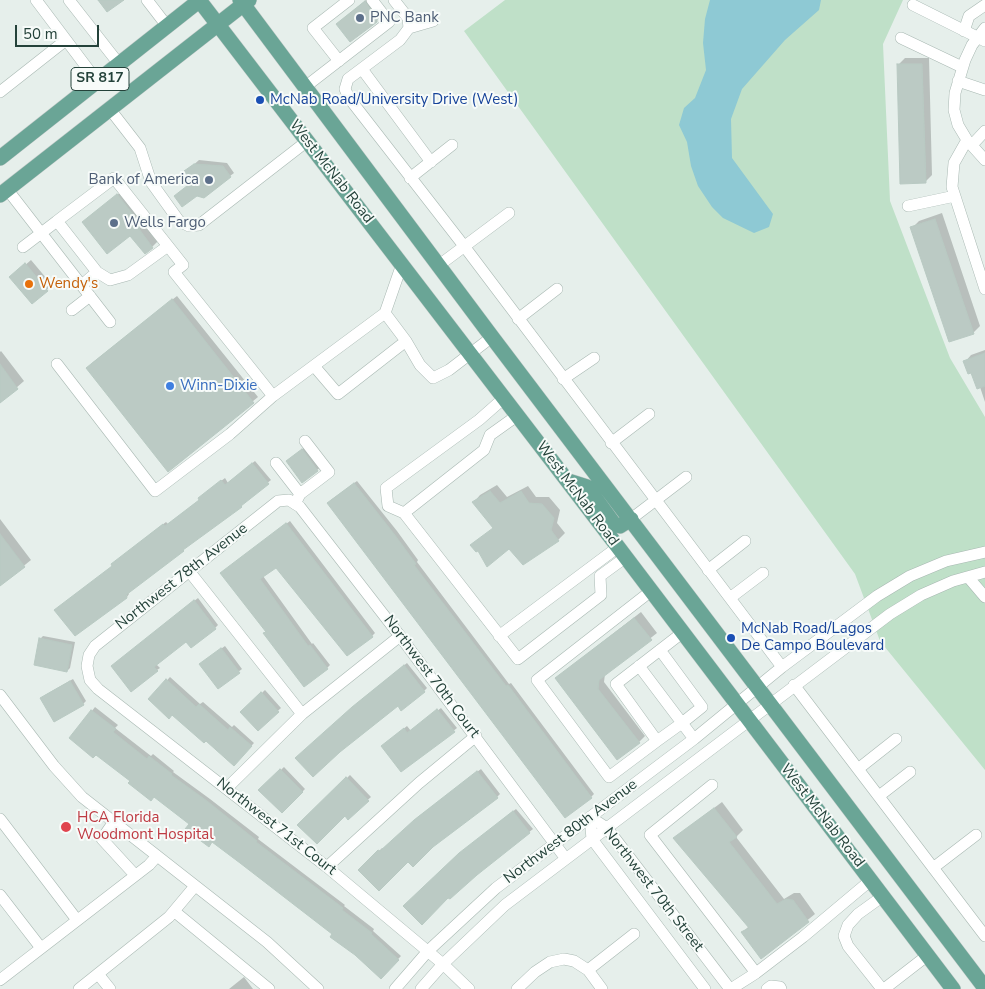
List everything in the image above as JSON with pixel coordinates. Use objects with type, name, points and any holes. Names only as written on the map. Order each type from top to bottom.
[{"type":"main road","name":"SR 817","points":[[0,158],[199,0]]},
{"type":"main road","name":"West McNab Road","points":[[199,0],[306,142],[518,415],[953,989]]},
{"type":"main road","name":"SR 817","points":[[4,192],[244,1]]},
{"type":"main road","name":"West McNab Road","points":[[244,1],[438,266],[985,988]]},
{"type":"main road","points":[[568,481],[587,487],[614,524],[620,526],[631,519]]},
{"type":"street","points":[[36,0],[97,81]]},
{"type":"street","points":[[69,0],[118,64]]},
{"type":"street","points":[[148,0],[167,26]]},
{"type":"street","points":[[339,61],[313,28],[349,0]]},
{"type":"street","points":[[305,86],[389,22],[372,0]]},
{"type":"street","points":[[394,0],[408,18],[409,28]]},
{"type":"street","points":[[913,5],[964,31],[982,35]]},
{"type":"street","points":[[964,31],[969,16],[985,5]]},
{"type":"street","points":[[433,21],[409,28],[400,40],[348,79],[345,89],[348,98],[464,246],[782,667]]},
{"type":"street","points":[[982,35],[972,45],[962,67],[955,93],[954,110],[958,125],[969,143],[985,160]]},
{"type":"street","points":[[901,38],[962,67]]},
{"type":"street","points":[[0,92],[66,40]]},
{"type":"street","points":[[362,69],[430,162]]},
{"type":"street","points":[[958,81],[985,90]]},
{"type":"street","points":[[109,108],[140,148],[151,182],[179,221],[189,226],[199,225],[306,142]]},
{"type":"street","points":[[985,132],[969,143],[954,163],[952,187],[985,289]]},
{"type":"street","points":[[410,178],[452,145]]},
{"type":"street","points":[[23,247],[114,178],[183,265],[174,272],[273,396]]},
{"type":"street","points":[[4,192],[41,233],[110,322]]},
{"type":"street","points":[[908,206],[955,196]]},
{"type":"street","points":[[438,266],[508,213]]},
{"type":"street","points":[[57,221],[97,272],[110,280],[128,275],[168,246]]},
{"type":"street","points":[[57,364],[155,492],[230,434],[273,396],[385,313],[402,264]]},
{"type":"street","points":[[82,285],[97,272]]},
{"type":"street","points":[[518,319],[557,289]]},
{"type":"street","points":[[72,310],[90,296]]},
{"type":"street","points":[[385,313],[406,341],[420,365],[433,378],[449,370],[492,337]]},
{"type":"street","points":[[314,366],[338,394],[406,341]]},
{"type":"street","points":[[564,380],[594,358]]},
{"type":"street","points":[[504,398],[478,420],[386,488],[388,506],[404,513],[498,636],[518,659],[601,595],[600,576],[590,567]]},
{"type":"street","points":[[611,443],[649,414]]},
{"type":"street","points":[[404,513],[484,450],[490,435],[518,415]]},
{"type":"street","points":[[478,420],[490,435]]},
{"type":"street","name":"Northwest 78th Avenue","points":[[87,666],[89,655],[94,646],[278,501],[295,499],[329,472],[305,441]]},
{"type":"street","name":"Northwest 70th Court","points":[[276,463],[300,507],[476,736],[566,859]]},
{"type":"street","points":[[631,519],[686,477]]},
{"type":"street","points":[[708,570],[745,541]]},
{"type":"street","points":[[498,636],[590,567],[622,552]]},
{"type":"street","points":[[600,576],[622,552]]},
{"type":"street","name":"Northwest 80th Avenue","points":[[395,989],[428,951],[496,888],[694,739],[782,667],[877,596],[910,576],[946,561],[985,552]]},
{"type":"street","points":[[189,571],[302,714]]},
{"type":"street","name":"Northwest 80th Avenue","points":[[421,989],[443,964],[505,905],[890,614],[921,595],[952,581],[985,572]]},
{"type":"street","points":[[730,598],[763,573]]},
{"type":"street","points":[[968,577],[985,597]]},
{"type":"street","points":[[651,591],[537,680],[609,776],[702,707],[660,650]]},
{"type":"street","points":[[657,741],[616,684],[682,633]]},
{"type":"street","points":[[227,788],[302,714],[400,636]]},
{"type":"street","name":"Northwest 71st Court","points":[[87,666],[90,680],[98,689],[327,867],[428,951],[469,989]]},
{"type":"street","points":[[639,666],[694,739]]},
{"type":"street","points":[[794,685],[985,936]]},
{"type":"street","points":[[1,697],[68,783],[113,823],[267,942],[318,989]]},
{"type":"street","points":[[327,867],[419,783],[476,736]]},
{"type":"street","points":[[858,769],[896,739]]},
{"type":"street","points":[[879,796],[910,772]]},
{"type":"street","points":[[712,785],[650,835],[756,973]]},
{"type":"street","name":"Northwest 70th Street","points":[[590,817],[607,828],[731,989]]},
{"type":"street","name":"Northwest 70th Street","points":[[590,817],[592,839],[705,989]]},
{"type":"street","points":[[0,819],[77,920]]},
{"type":"street","points":[[113,823],[102,839],[135,875]]},
{"type":"street","points":[[933,868],[976,835]]},
{"type":"street","points":[[0,980],[149,865],[157,856]]},
{"type":"street","points":[[731,989],[756,973],[803,937],[871,880]]},
{"type":"street","points":[[79,989],[175,912],[195,886]]},
{"type":"street","points":[[0,895],[41,948]]},
{"type":"street","points":[[883,896],[848,925],[844,936],[848,946],[883,989],[928,955]]},
{"type":"street","points":[[175,912],[269,989]]},
{"type":"street","points":[[588,970],[634,934]]},
{"type":"street","points":[[517,989],[535,972],[550,962],[564,959],[574,961],[588,970],[602,989]]},
{"type":"street","points":[[98,974],[110,989]]},
{"type":"street","points":[[766,989],[771,986],[780,987],[781,989]]},
{"type":"green space","points":[[505,0],[903,0],[883,44],[890,201],[950,358],[985,417],[985,770],[880,641],[855,574],[464,31]]},
{"type":"water","points":[[710,0],[821,0],[819,10],[785,40],[742,89],[731,119],[732,158],[773,214],[769,227],[754,233],[723,218],[712,207],[698,186],[691,166],[687,142],[679,125],[684,108],[695,98],[706,70],[703,43],[705,19]]},
{"type":"building","points":[[98,0],[124,0],[107,12]]},
{"type":"building","name":"PNC Bank","points":[[365,1],[377,18],[377,22],[350,42],[336,24]]},
{"type":"building","points":[[897,64],[922,64],[926,183],[900,184]]},
{"type":"building","name":"Bank of America","points":[[194,164],[223,166],[231,177],[204,198],[197,196],[182,207],[174,196],[192,182],[184,171]]},
{"type":"building","name":"Wells Fargo","points":[[117,194],[142,226],[139,229],[153,248],[145,254],[130,236],[107,254],[82,222]]},
{"type":"building","points":[[935,219],[974,334],[949,342],[910,227]]},
{"type":"building","name":"Wendy's","points":[[25,263],[48,291],[32,304],[9,277]]},
{"type":"building","name":"Winn-Dixie","points":[[172,299],[254,403],[168,472],[86,368]]},
{"type":"building","points":[[985,353],[985,386],[977,389],[971,373],[968,374],[963,361]]},
{"type":"building","points":[[0,364],[18,389],[0,403]]},
{"type":"building","points":[[302,449],[318,471],[302,483],[286,461]]},
{"type":"building","points":[[252,463],[269,484],[242,507],[126,595],[127,598],[75,636],[54,610],[163,524],[165,526],[199,500],[198,498],[221,480],[225,485]]},
{"type":"building","points":[[354,483],[416,564],[414,565],[506,686],[508,685],[592,798],[565,818],[327,503]]},
{"type":"building","points":[[490,491],[500,503],[521,491],[529,503],[542,504],[554,518],[551,530],[559,541],[523,565],[509,549],[487,567],[478,551],[476,552],[470,545],[493,528],[472,502]]},
{"type":"building","points":[[286,523],[373,637],[347,656],[276,568],[260,579],[308,646],[310,645],[328,669],[304,687],[263,633],[266,632],[220,573]]},
{"type":"building","points":[[0,534],[25,567],[0,586]]},
{"type":"building","points":[[194,600],[216,629],[191,648],[186,642],[154,667],[158,671],[131,692],[111,666]]},
{"type":"building","points":[[634,618],[652,640],[599,680],[598,689],[640,743],[617,760],[555,678]]},
{"type":"building","points":[[39,638],[72,645],[67,672],[34,665]]},
{"type":"building","points":[[221,648],[240,673],[218,689],[199,664]]},
{"type":"building","points":[[404,665],[425,692],[401,711],[398,706],[340,752],[313,777],[295,758],[352,707]]},
{"type":"building","points":[[166,679],[196,707],[199,704],[228,730],[230,727],[252,746],[234,766],[206,741],[204,743],[172,715],[169,719],[148,699]]},
{"type":"building","points":[[70,681],[84,705],[54,722],[40,698]]},
{"type":"building","points":[[261,692],[279,712],[258,731],[240,712]]},
{"type":"building","points":[[437,709],[455,732],[401,772],[381,746],[404,728],[407,733]]},
{"type":"building","points":[[91,710],[116,729],[113,732],[147,759],[149,756],[256,842],[343,908],[342,910],[372,933],[399,960],[381,979],[355,955],[330,937],[332,934],[240,863],[212,842],[209,847],[185,829],[189,824],[154,797],[151,801],[128,783],[130,781],[96,755],[93,758],[69,738]]},
{"type":"building","points":[[280,769],[303,792],[282,813],[258,790]]},
{"type":"building","points":[[477,771],[498,798],[433,847],[413,867],[408,862],[379,891],[358,870],[378,850],[380,851],[414,820]]},
{"type":"building","points":[[346,777],[369,801],[348,820],[345,816],[317,844],[297,825]]},
{"type":"building","points":[[714,808],[737,837],[729,842],[777,904],[786,899],[793,900],[809,922],[761,959],[741,932],[749,928],[673,838]]},
{"type":"building","points":[[513,811],[530,833],[450,899],[448,898],[422,925],[403,906],[459,853]]},
{"type":"place","name":"PNC Bank","points":[[360,18]]},
{"type":"place","name":"McNab Road/University Drive (West)","points":[[260,100]]},
{"type":"place","name":"Bank of America","points":[[209,180]]},
{"type":"place","name":"Wells Fargo","points":[[114,223]]},
{"type":"place","name":"Wendy's","points":[[29,284]]},
{"type":"place","name":"Winn-Dixie","points":[[170,386]]},
{"type":"place","name":"McNab Road/Lagos De Campo Boulevard","points":[[731,638]]},
{"type":"place","name":"HCA Florida Woodmont Hospital","points":[[66,827]]}]
